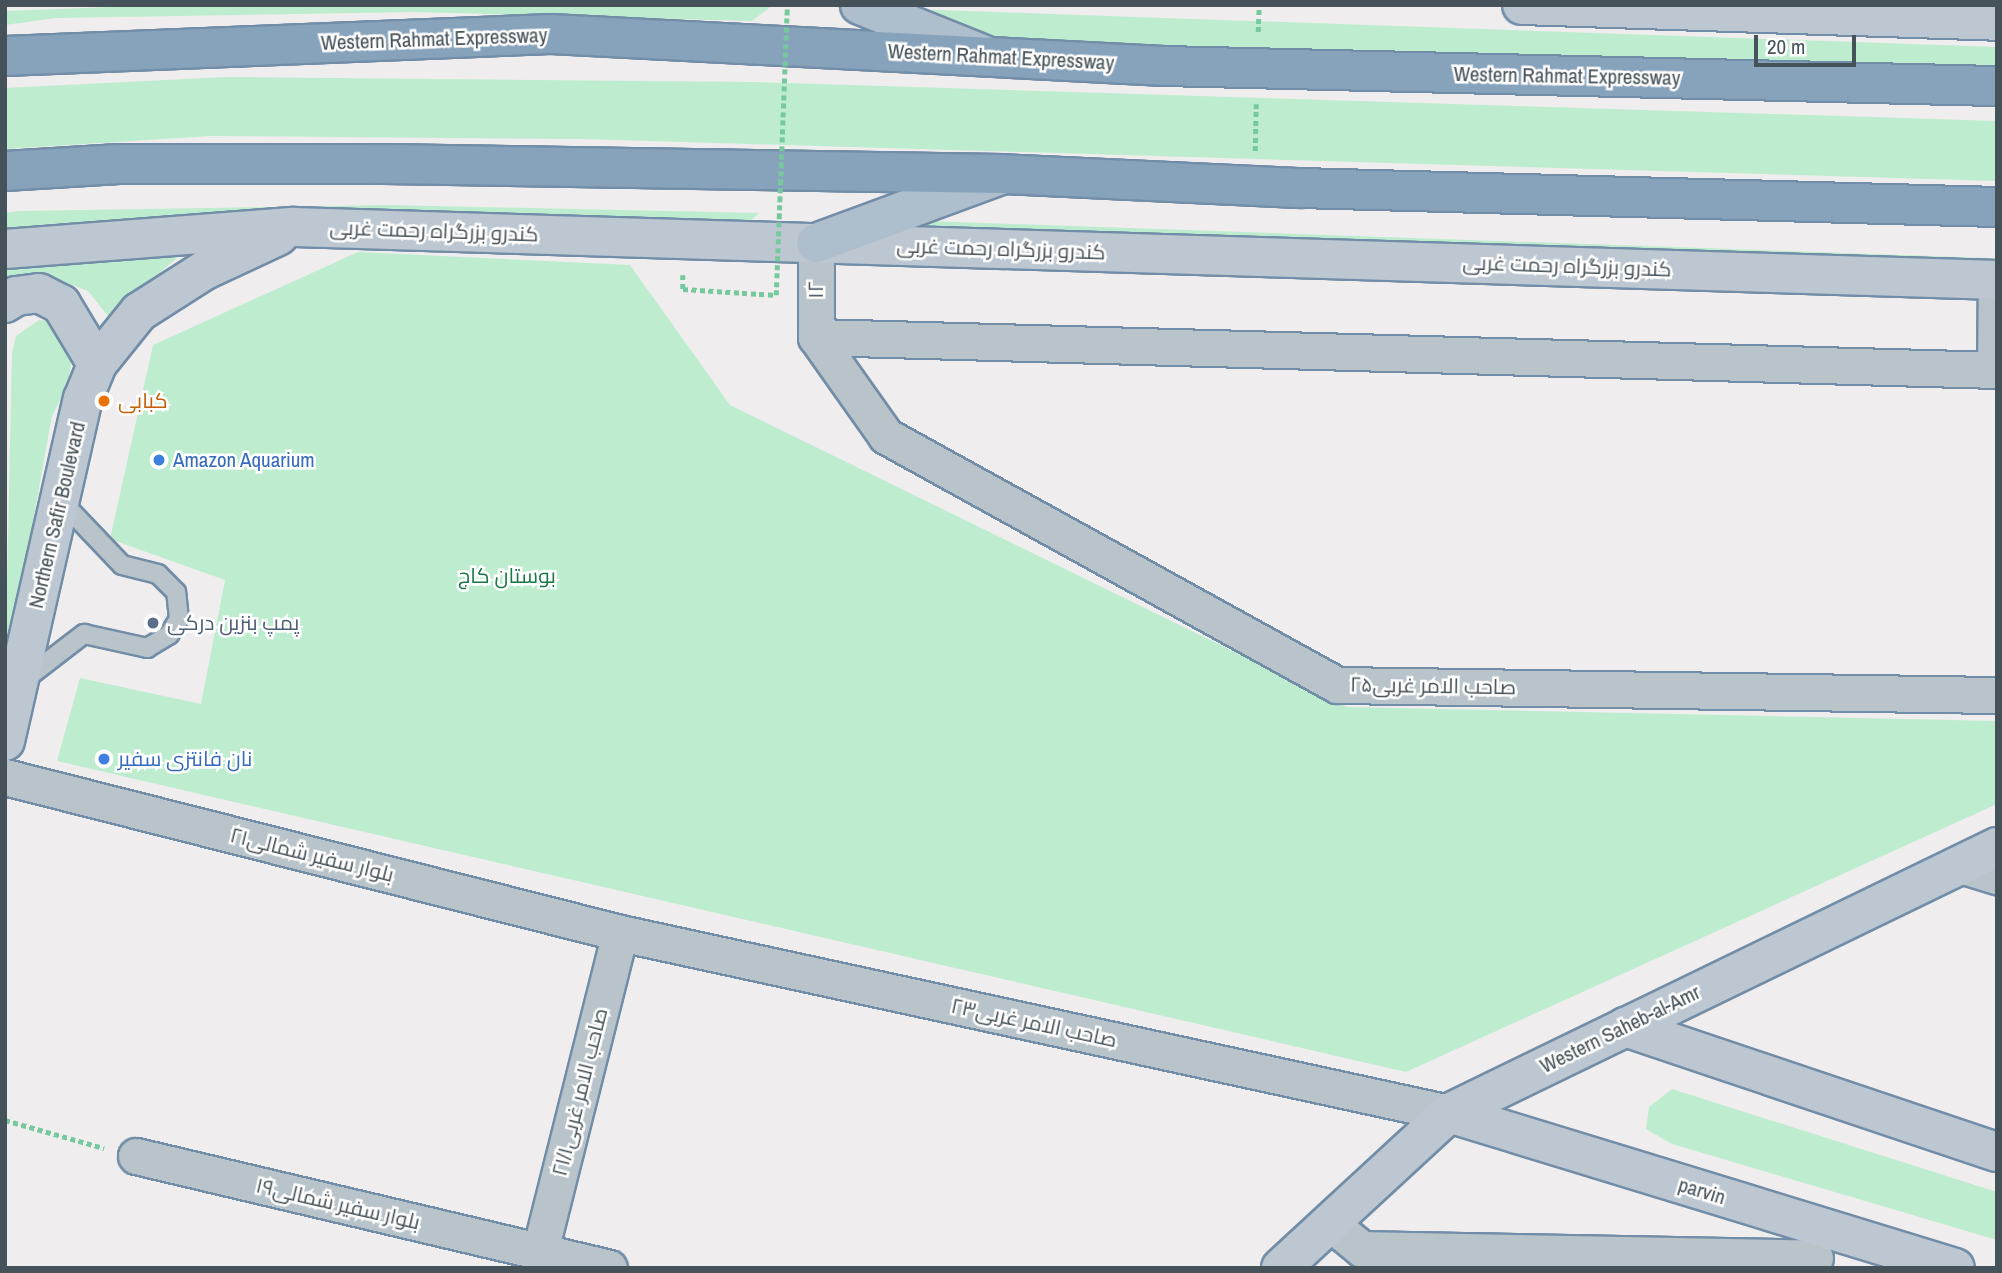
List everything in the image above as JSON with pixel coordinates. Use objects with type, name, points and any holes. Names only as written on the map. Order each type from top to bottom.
[{"type":"highway","name":"Western Rahmat Expressway","points":[[5,56],[551,34],[1257,68],[1997,86]]},
{"type":"highway","points":[[5,171],[119,164],[384,164],[1002,174],[1254,183],[1300,188],[1997,207]]},
{"type":"main road","points":[[860,5],[991,57]]},
{"type":"main road","points":[[1522,5],[1997,21]]},
{"type":"main road","points":[[816,243],[1002,174]]},
{"type":"main road","name":"کندرو بزرگراه رحمت غربی","points":[[5,249],[294,228],[1996,280]]},
{"type":"main road","name":"Northern Safir Boulevard","points":[[5,741],[83,399],[97,364],[139,312],[205,270],[294,228]]},
{"type":"main road","points":[[5,303],[16,296],[39,293],[61,304],[97,364]]},
{"type":"main road","name":"Western Saheb-al-Amr","points":[[1282,1268],[1448,1114],[1997,847]]},
{"type":"main road","points":[[1625,1027],[1997,1152]]},
{"type":"main road","name":"parvin","points":[[1448,1114],[1815,1250],[1955,1268]]},
{"type":"street","name":"۱۲","points":[[816,243],[816,337]]},
{"type":"street","points":[[816,337],[1996,370],[1996,280]]},
{"type":"street","name":"صاحب الامر غربی۲۵","points":[[816,337],[886,436],[1337,685],[1997,695]]},
{"type":"street","name":"بلوار سفیر شمالی۲۱","points":[[5,776],[620,933]]},
{"type":"street","points":[[1960,864],[1997,876]]},
{"type":"street","name":"صاحب الامر غربی۲۳","points":[[620,933],[1448,1114]]},
{"type":"street","name":"صاحب الامر غربی۲۱/۱","points":[[540,1251],[620,933]]},
{"type":"street","name":"بلوار سفیر شمالی۱۹","points":[[136,1156],[610,1268]]},
{"type":"street","points":[[1330,1223],[1362,1249],[1815,1250]]},
{"type":"lane","points":[[18,684],[84,634],[147,648],[169,635],[179,619],[176,592],[158,574],[122,565],[61,501]]},
{"type":"path","points":[[683,289],[776,295],[787,5]]},
{"type":"path","points":[[1254,183],[1259,5]]},
{"type":"path","points":[[5,1120],[136,1156]]},
{"type":"green space","points":[[163,5],[773,5],[752,21],[414,12],[56,18],[5,25],[5,11]]},
{"type":"green space","points":[[909,9],[1996,47],[1995,85],[908,47]]},
{"type":"green space","points":[[226,77],[756,82],[1997,121],[1997,181],[583,139],[211,136],[5,149],[5,88]]},
{"type":"green space","points":[[387,205],[759,213],[745,226],[385,218],[47,224],[5,229],[5,213],[18,211]]},
{"type":"green space","points":[[927,221],[1996,258],[1995,295],[926,258]]},
{"type":"green space","name":"بوستان کاج","points":[[358,252],[630,265],[730,405],[1347,707],[1997,721],[1997,804],[1406,1072],[57,761],[80,678],[201,704],[225,580],[110,539],[153,345]]},
{"type":"green space","points":[[183,253],[108,316],[88,291],[57,279],[27,275],[5,286],[5,261]]},
{"type":"green space","points":[[39,320],[58,322],[74,344],[68,384],[52,416],[5,676],[12,354],[16,336]]},
{"type":"green space","points":[[1672,1089],[1997,1192],[1997,1240],[1672,1144],[1646,1129],[1649,1107]]},
{"type":"place","name":"کبابی","points":[[104,401]]},
{"type":"place","name":"Amazon Aquarium","points":[[159,460]]},
{"type":"place","name":"پمپ بنزین درکی","points":[[153,623]]},
{"type":"place","name":"نان فانتزی سفیر","points":[[104,759]]}]
